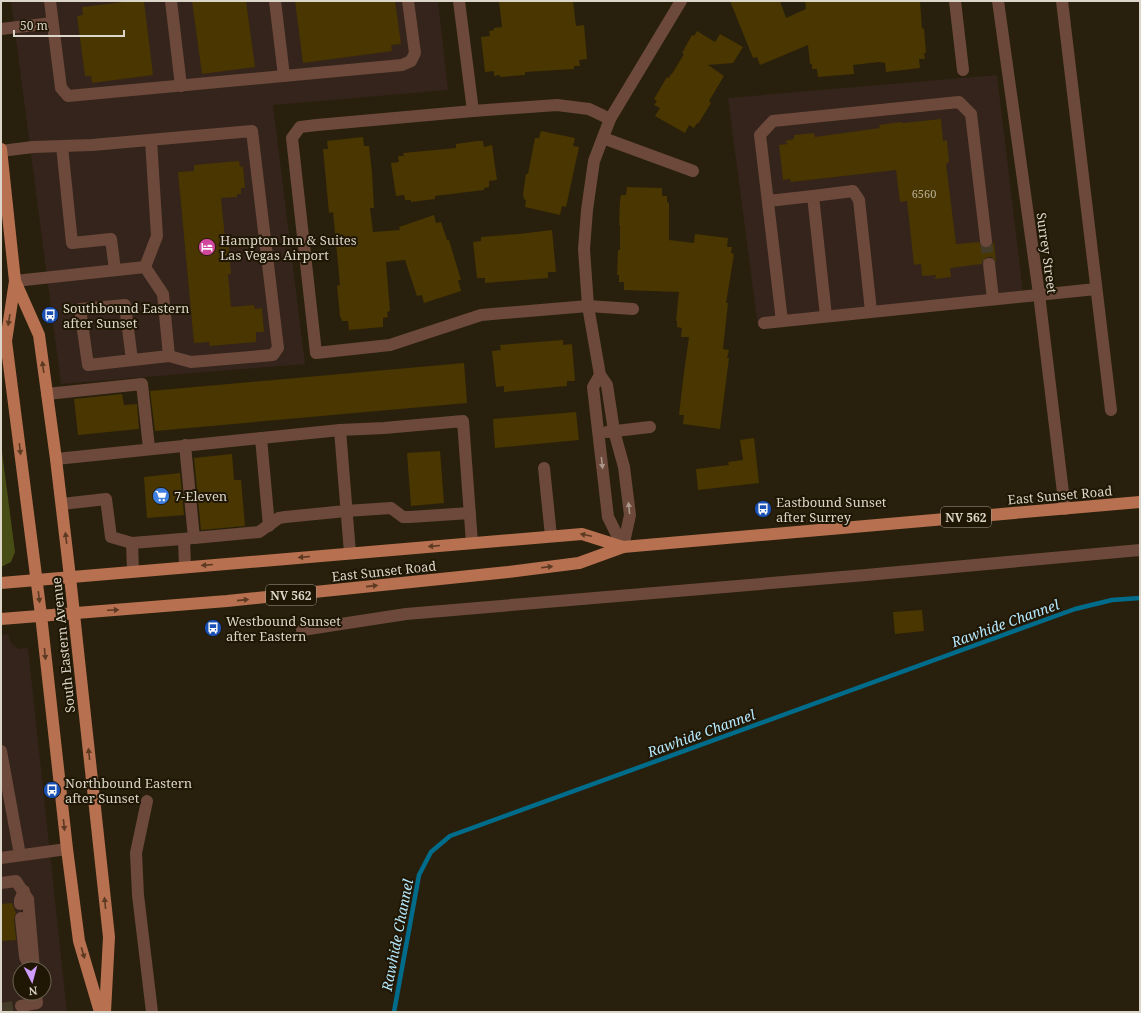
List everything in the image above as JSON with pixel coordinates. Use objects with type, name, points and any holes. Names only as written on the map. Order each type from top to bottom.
[{"type":"main road","name":"South Eastern Avenue","points":[[1,150],[15,281],[6,341],[41,615],[67,849],[79,941],[100,1012]]},
{"type":"main road","name":"South Eastern Avenue","points":[[15,281],[39,335],[62,504],[108,937],[105,1012]]},
{"type":"main road","name":"East Sunset Road","points":[[1,619],[227,602],[508,572],[579,563],[623,546],[1140,502]]},
{"type":"main road","name":"East Sunset Road","points":[[1,583],[582,534],[623,546]]},
{"type":"street","points":[[50,1],[61,88],[68,96],[402,66],[410,61],[415,53],[408,1]]},
{"type":"street","points":[[170,1],[181,86]]},
{"type":"street","points":[[275,1],[284,76]]},
{"type":"street","points":[[459,1],[473,111]]},
{"type":"street","points":[[623,546],[630,515],[624,467],[614,431],[607,385],[600,375],[588,306],[584,249],[587,210],[594,161],[610,118],[681,1]]},
{"type":"street","points":[[955,1],[963,70]]},
{"type":"street","name":"Surrey Street","points":[[998,1],[1039,294],[1065,509]]},
{"type":"street","points":[[1062,1],[1111,410]]},
{"type":"street","points":[[1,29],[52,23]]},
{"type":"street","points":[[782,321],[760,135],[773,121],[959,102],[971,114],[986,241]]},
{"type":"street","points":[[610,118],[589,109],[557,105],[317,124],[300,127],[292,138],[316,353],[390,345],[481,315],[588,306],[633,309]]},
{"type":"street","points":[[1,150],[151,140],[252,131],[278,348],[273,355],[191,362],[169,356],[88,365],[80,309],[125,305],[132,360]]},
{"type":"street","points":[[603,138],[693,171]]},
{"type":"street","points":[[145,268],[157,236],[151,140]]},
{"type":"street","points":[[62,146],[72,243],[111,239],[115,270]]},
{"type":"street","points":[[768,201],[853,191],[858,200],[871,312]]},
{"type":"street","points":[[813,196],[826,316]]},
{"type":"street","points":[[989,264],[993,299]]},
{"type":"street","points":[[15,281],[145,268]]},
{"type":"street","points":[[145,268],[163,294],[169,356]]},
{"type":"street","points":[[764,323],[1096,288]]},
{"type":"street","points":[[600,375],[593,386],[608,517],[623,546]]},
{"type":"street","points":[[47,394],[142,384],[149,448]]},
{"type":"street","points":[[56,459],[149,448],[340,430],[384,428],[463,421],[472,543]]},
{"type":"street","points":[[598,433],[650,427]]},
{"type":"street","points":[[340,430],[350,553]]},
{"type":"street","points":[[262,438],[269,526]]},
{"type":"street","points":[[185,445],[189,538],[185,567]]},
{"type":"street","points":[[544,468],[551,536]]},
{"type":"street","points":[[62,504],[106,499],[111,537],[132,543],[259,532],[279,518],[346,511],[391,508],[403,517],[470,513]]},
{"type":"street","points":[[132,543],[133,571]]},
{"type":"street","points":[[302,630],[406,614],[1140,550]]},
{"type":"street","points":[[1,751],[7,816],[20,855]]},
{"type":"street","points":[[147,801],[136,852],[138,895],[152,1012]]},
{"type":"street","points":[[1,858],[67,849]]},
{"type":"street","points":[[1,883],[16,881],[28,899],[33,961]]},
{"type":"street","points":[[20,904],[24,891]]},
{"type":"street","points":[[21,918],[24,957],[26,961]]},
{"type":"street","points":[[20,1006],[37,1003],[37,1001]]},
{"type":"shaded area","points":[[11,1],[438,1],[448,90],[273,105],[305,364],[61,384]]},
{"type":"shaded area","points":[[997,75],[1024,301],[758,327],[728,98]]},
{"type":"shaded area","points":[[8,634],[11,643],[19,649],[28,648],[67,1012],[1,1012],[1,635]]},
{"type":"green space","points":[[1,444],[15,552],[11,562],[1,567]]},
{"type":"building","points":[[144,1],[153,75],[92,83],[91,76],[85,76],[77,16],[83,15],[82,7]]},
{"type":"building","points":[[192,1],[246,1],[255,67],[202,74]]},
{"type":"building","points":[[295,1],[395,1],[401,44],[391,45],[392,51],[303,63]]},
{"type":"building","points":[[499,1],[573,1],[576,26],[584,25],[587,59],[579,60],[580,66],[574,66],[574,69],[525,72],[525,75],[500,77],[500,75],[494,76],[494,71],[485,72],[481,37],[490,36],[489,31],[494,30],[494,28],[502,27]]},
{"type":"building","points":[[730,1],[780,1],[786,18],[806,9],[805,1],[920,1],[922,29],[924,28],[925,59],[919,59],[920,68],[886,72],[885,63],[879,62],[853,65],[854,74],[818,77],[817,69],[812,69],[812,64],[810,64],[808,45],[760,65],[757,57],[753,58]]},
{"type":"building","points":[[697,31],[715,42],[720,34],[743,47],[733,63],[708,65],[724,76],[709,101],[711,103],[698,124],[697,123],[694,128],[689,125],[685,133],[655,116],[660,108],[654,105],[657,101],[654,99],[667,77],[669,78],[672,74],[684,54],[682,53],[692,35],[694,36]]},
{"type":"building","points":[[941,119],[943,141],[947,140],[949,162],[946,164],[956,244],[979,242],[983,248],[987,248],[993,244],[994,240],[996,263],[992,257],[988,257],[982,261],[982,264],[950,268],[951,277],[935,279],[936,275],[922,276],[921,264],[914,265],[907,201],[900,202],[896,170],[791,182],[790,179],[783,180],[779,145],[788,144],[785,141],[794,139],[794,135],[814,133],[815,137],[880,128],[879,125],[900,122],[903,123]]},
{"type":"building","points":[[541,131],[575,138],[573,146],[579,147],[566,207],[562,206],[560,215],[525,207],[526,200],[524,199],[523,194],[526,174],[528,174],[535,138],[539,138]]},
{"type":"building","points":[[363,137],[364,146],[369,146],[372,172],[374,208],[370,208],[373,232],[400,230],[399,227],[434,215],[436,223],[441,222],[447,240],[449,240],[461,280],[458,280],[461,291],[424,303],[422,295],[417,296],[405,260],[386,262],[390,311],[387,312],[388,317],[383,318],[383,327],[349,330],[348,321],[342,321],[340,316],[337,286],[340,285],[333,212],[329,213],[323,149],[328,149],[327,141]]},
{"type":"building","points":[[483,141],[484,147],[492,145],[497,180],[489,181],[489,187],[484,188],[484,190],[435,196],[435,199],[411,202],[411,200],[405,200],[404,195],[396,196],[391,163],[399,162],[398,156],[404,156],[403,153],[456,148],[456,144]]},
{"type":"building","name":"Hampton Inn & Suites Las Vegas Airport","points":[[239,161],[240,167],[243,166],[245,188],[241,188],[241,194],[237,194],[237,197],[221,198],[225,238],[228,238],[231,274],[228,274],[231,307],[254,305],[255,309],[262,308],[264,332],[256,332],[256,342],[210,346],[209,342],[194,343],[178,172],[194,171],[194,165]]},
{"type":"building","points":[[627,187],[662,188],[662,196],[667,196],[667,202],[669,203],[669,240],[694,243],[695,234],[728,238],[727,247],[732,247],[731,253],[734,254],[726,303],[728,303],[723,349],[729,350],[727,358],[729,358],[720,429],[683,424],[684,415],[679,415],[689,337],[681,337],[682,328],[677,327],[676,321],[679,292],[624,290],[624,282],[619,282],[619,275],[617,275],[618,250],[620,250],[620,201],[621,195],[626,195]]},
{"type":"building","points":[[552,230],[556,272],[548,272],[548,278],[485,283],[485,278],[477,278],[473,242],[481,241],[481,237]]},
{"type":"building","points":[[563,340],[563,345],[572,344],[575,381],[567,381],[567,386],[504,392],[504,386],[496,387],[492,351],[501,350],[500,345]]},
{"type":"building","points":[[464,363],[467,403],[155,431],[150,391]]},
{"type":"building","points":[[122,394],[124,405],[137,404],[139,429],[78,435],[74,399]]},
{"type":"building","points":[[576,412],[579,440],[495,448],[493,419]]},
{"type":"building","points":[[754,438],[759,483],[698,490],[696,469],[729,465],[728,462],[743,460],[740,440]]},
{"type":"building","points":[[440,451],[444,503],[411,506],[407,453]]},
{"type":"building","points":[[232,454],[234,480],[241,480],[245,526],[201,530],[194,458]]},
{"type":"building","name":"7-Eleven","points":[[180,473],[184,515],[147,518],[144,477]]},
{"type":"building","points":[[922,610],[924,631],[895,634],[893,612]]},
{"type":"building","points":[[12,903],[16,913],[14,919],[16,940],[1,941],[1,904]]},
{"type":"waterway","name":"Rawhide Channel","points":[[394,1012],[419,875],[431,852],[450,836],[1075,609],[1112,600],[1140,598]]},
{"type":"tunnel","points":[[986,241],[989,264]]},
{"type":"tunnel","points":[[1,1009],[21,1006]]},
{"type":"place","name":"Hampton Inn & Suites Las Vegas Airport","points":[[207,247]]},
{"type":"place","name":"Southbound Eastern after Sunset","points":[[50,315]]},
{"type":"place","name":"7-Eleven","points":[[161,496]]},
{"type":"place","name":"Eastbound Sunset after Surrey","points":[[763,509]]},
{"type":"place","name":"Westbound Sunset after Eastern","points":[[213,628]]},
{"type":"place","name":"Northbound Eastern after Sunset","points":[[52,790]]}]
